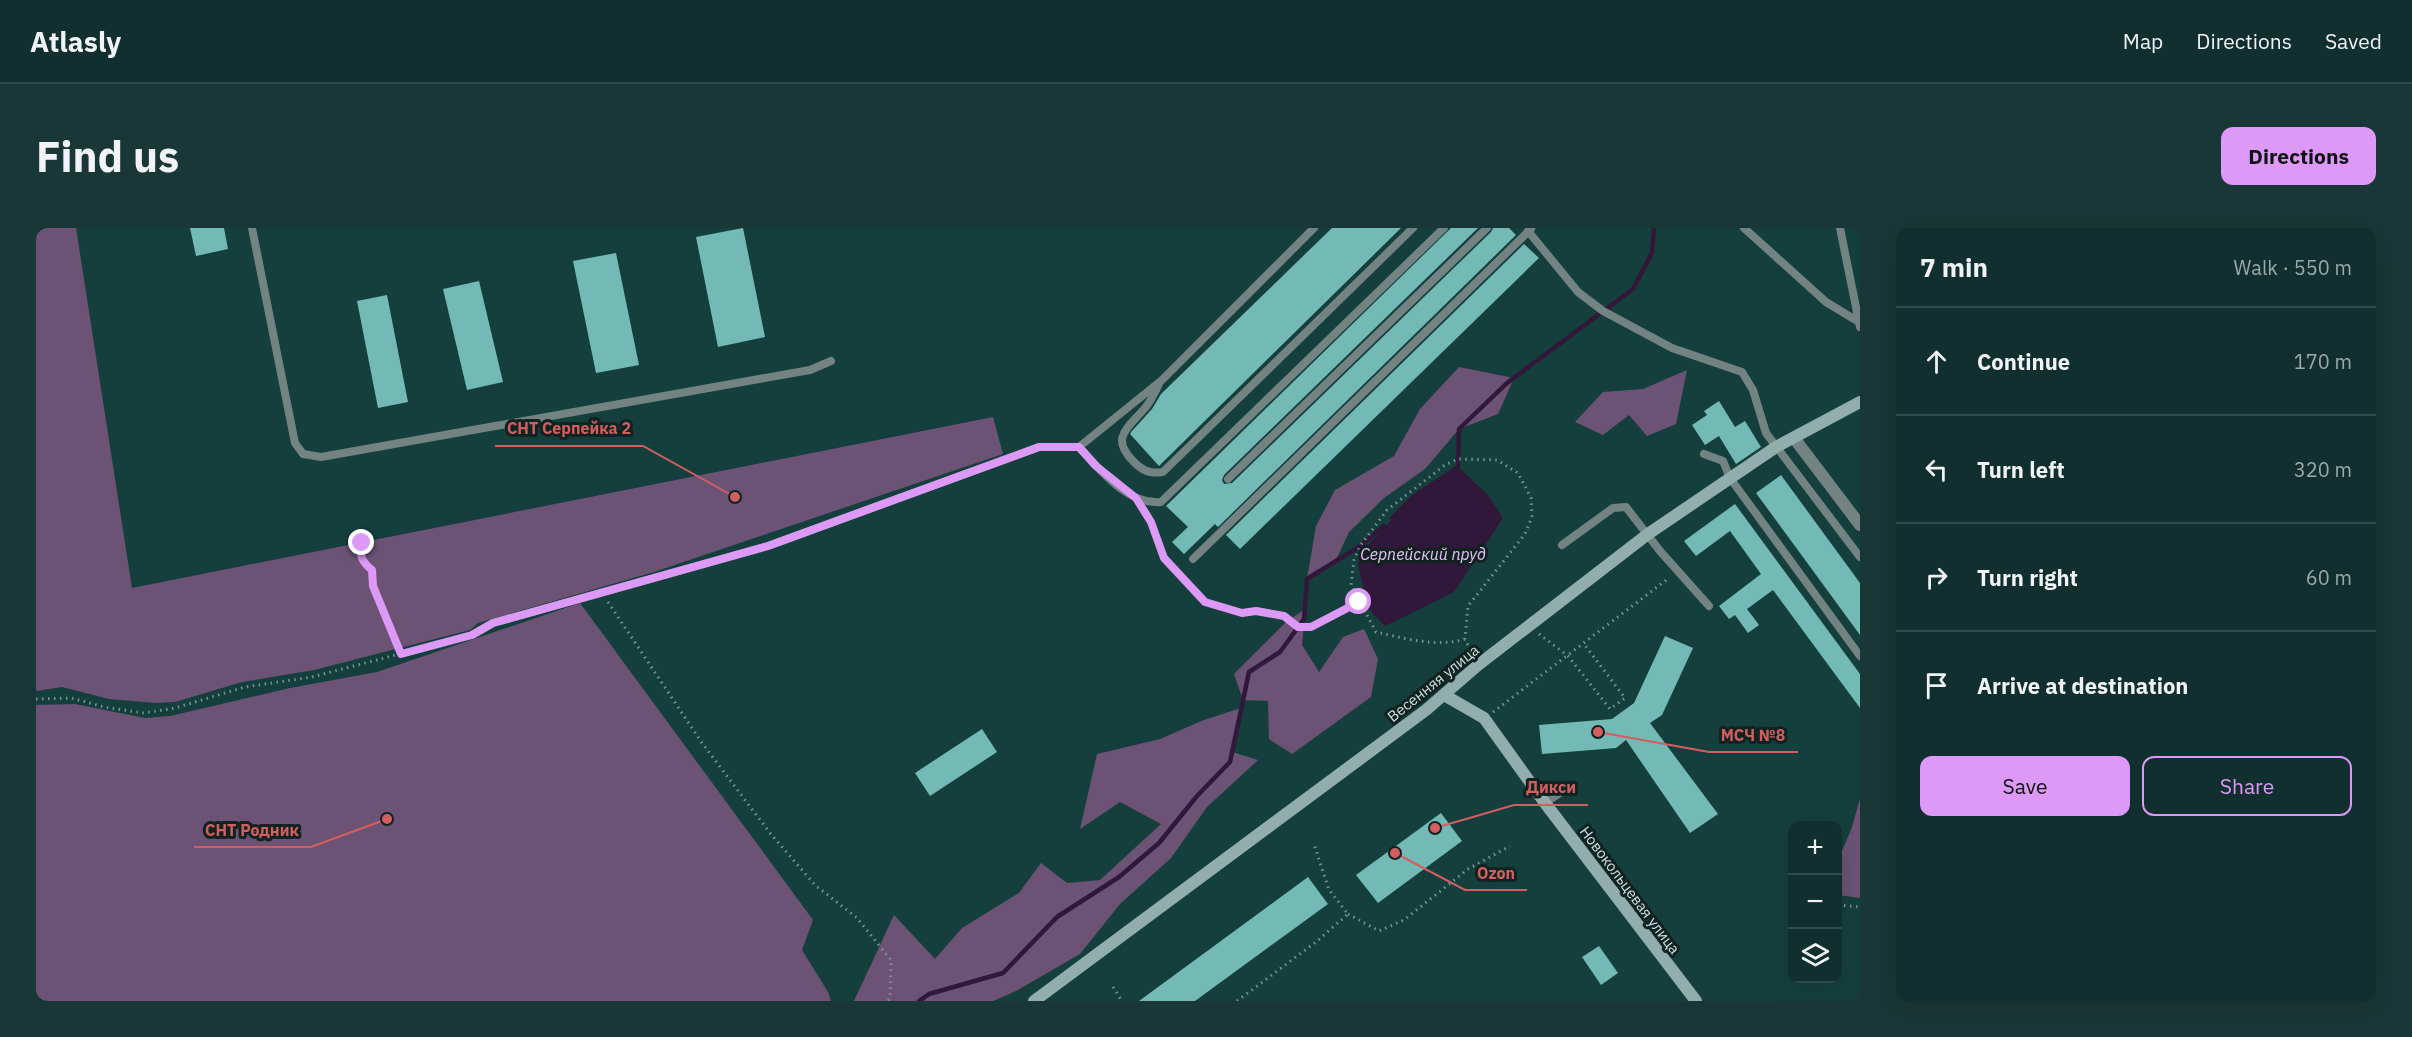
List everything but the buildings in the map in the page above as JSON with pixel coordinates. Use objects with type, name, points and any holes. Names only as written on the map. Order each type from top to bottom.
[{"type":"street","name":"Весенняя улица","points":[[1034,1001],[1249,843],[1444,695],[1528,625],[1562,602],[1648,534],[1776,447],[1860,402]]},
{"type":"street","points":[[1794,438],[1860,525]]},
{"type":"street","name":"Новокольцевая улица","points":[[1444,695],[1484,718],[1545,803],[1696,1001]]},
{"type":"lane","points":[[252,228],[292,433],[295,443],[303,454],[321,457],[333,455],[810,370],[831,361]]},
{"type":"lane","points":[[472,635],[493,623],[768,546],[1039,447],[1079,447],[1162,380],[1314,228]]},
{"type":"lane","points":[[1162,380],[1146,406],[1123,430],[1121,440],[1125,454],[1141,469],[1152,474],[1163,472],[1413,228]]},
{"type":"lane","points":[[1079,447],[1096,466],[1136,498],[1148,503],[1161,502],[1444,228]]},
{"type":"lane","points":[[1228,479],[1487,228]]},
{"type":"lane","points":[[1744,228],[1826,302],[1859,324]]},
{"type":"lane","points":[[1840,228],[1859,324]]},
{"type":"lane","points":[[1193,559],[1530,230],[1578,292],[1603,311],[1672,348],[1742,372],[1753,390],[1766,433],[1860,557]]},
{"type":"lane","points":[[1704,454],[1723,461],[1730,478],[1860,656]]},
{"type":"lane","points":[[1562,545],[1613,508],[1626,507],[1709,606]]},
{"type":"lane","points":[[1545,803],[1560,794]]},
{"type":"path","points":[[1465,639],[1419,641],[1376,632],[1351,585],[1354,560],[1360,546],[1387,510],[1445,465],[1458,459],[1497,460],[1518,473],[1532,498],[1532,517],[1525,534],[1468,606],[1465,639],[1478,665]]},
{"type":"path","points":[[1136,498],[1151,522],[1164,558],[1205,602],[1242,613],[1256,611],[1284,616],[1298,627],[1311,627],[1359,602]]},
{"type":"path","points":[[362,543],[360,552],[363,563],[372,570],[373,586],[401,654]]},
{"type":"path","points":[[1484,718],[1678,571]]},
{"type":"path","points":[[602,593],[647,664],[702,743],[770,833],[815,885],[857,918],[891,960],[888,1001]]},
{"type":"path","points":[[1528,625],[1568,656],[1610,709],[1624,698],[1584,644]]},
{"type":"path","points":[[36,699],[71,698],[104,707],[144,713],[175,708],[245,687],[312,677],[472,635]]},
{"type":"path","points":[[1314,844],[1329,890],[1348,914],[1379,931],[1404,920],[1468,869],[1510,846]]},
{"type":"path","points":[[1842,905],[1860,907]]},
{"type":"path","points":[[1237,1001],[1316,942],[1348,914]]},
{"type":"path","points":[[1113,987],[1122,1001]]},
{"type":"shaded area","points":[[36,228],[76,228],[132,588],[993,417],[1003,454],[654,572],[478,623],[470,630],[314,670],[242,682],[175,702],[156,703],[109,699],[62,687],[36,691]]},
{"type":"shaded area","points":[[1459,367],[1514,378],[1498,414],[1459,429],[1425,469],[1384,498],[1349,532],[1335,562],[1307,579],[1316,526],[1335,490],[1394,456],[1420,409]]},
{"type":"shaded area","points":[[1687,370],[1676,424],[1647,436],[1629,415],[1603,435],[1575,422],[1603,392],[1643,389]]},
{"type":"shaded area","points":[[580,603],[813,920],[802,950],[828,992],[831,1001],[36,1001],[36,705],[75,704],[145,718],[170,716],[290,688],[377,672]]},
{"type":"shaded area","points":[[1305,609],[1302,645],[1319,672],[1343,637],[1364,629],[1378,659],[1371,697],[1292,754],[1269,739],[1268,701],[1243,700],[1234,674],[1285,623]]},
{"type":"shaded area","points":[[1241,708],[1232,752],[1258,760],[1207,807],[1171,858],[1120,904],[1080,954],[1016,991],[993,1001],[854,1001],[894,915],[935,959],[962,928],[1019,893],[1041,863],[1067,883],[1100,880],[1161,824],[1120,802],[1080,829],[1097,754],[1160,739],[1204,720]]},
{"type":"shaded area","points":[[1860,799],[1860,898],[1842,896],[1842,851]]},
{"type":"water","name":"Серпейский пруд","points":[[1458,467],[1488,495],[1503,518],[1454,592],[1385,626],[1367,607],[1358,564],[1363,550],[1413,497]]},
{"type":"waterway","points":[[1392,518],[1413,497],[1458,467],[1459,429],[1507,383],[1633,289],[1652,253],[1654,228]]},
{"type":"waterway","points":[[919,1001],[929,994],[1003,973],[1057,917],[1119,877],[1159,843],[1197,796],[1230,762],[1249,672],[1280,652],[1304,619],[1307,579],[1360,546],[1384,526]]},
{"type":"place","name":"СНТ Серпейка 2","points":[[735,497]]},
{"type":"place","name":"МСЧ №8","points":[[1598,732]]},
{"type":"place","name":"СНТ Родник","points":[[387,819]]},
{"type":"place","name":"Дикси","points":[[1435,828]]},
{"type":"place","name":"Ozon","points":[[1395,853]]},
{"type":"route","points":[[362,543],[360,552],[363,563],[372,570],[373,586],[401,654],[472,635],[493,623],[768,546],[1039,447],[1079,447],[1096,466],[1131,497],[1136,498],[1151,522],[1164,558],[1205,602],[1242,613],[1256,611],[1284,616],[1298,627],[1311,627],[1359,602]]}]
